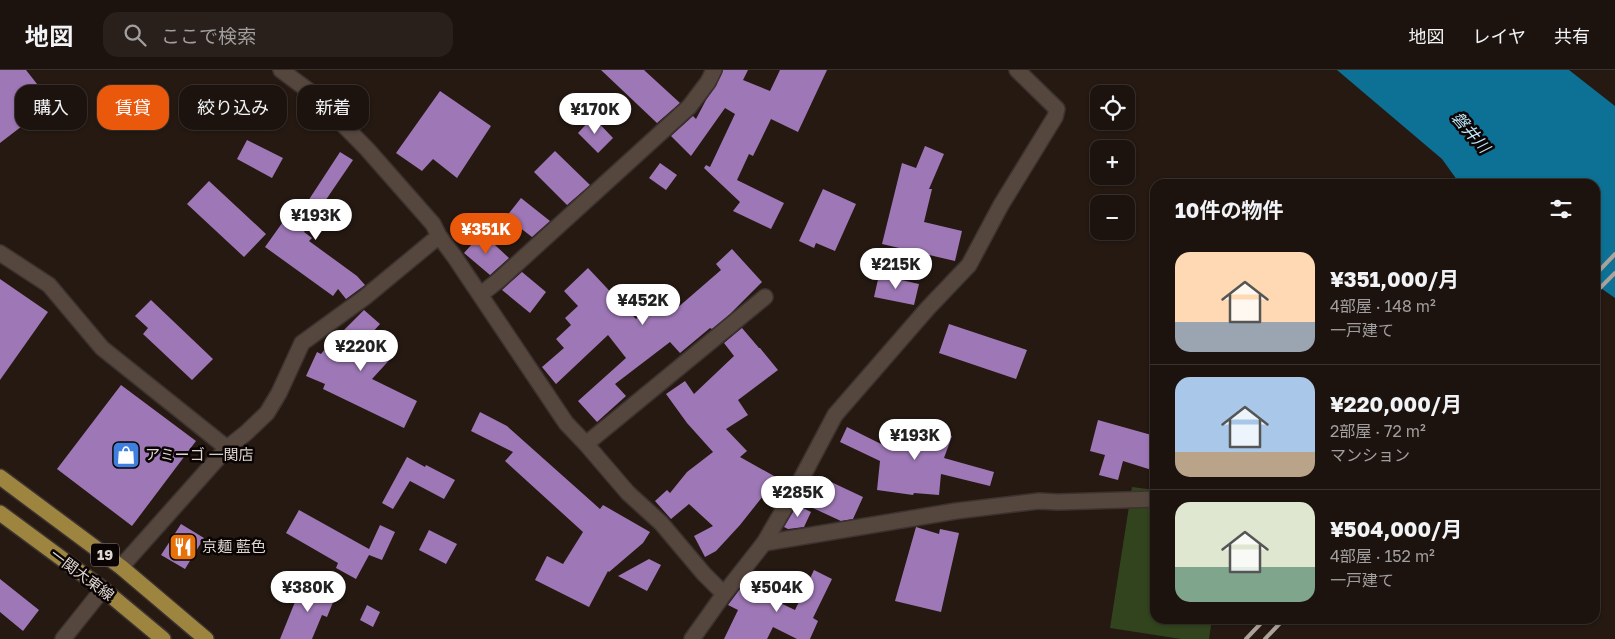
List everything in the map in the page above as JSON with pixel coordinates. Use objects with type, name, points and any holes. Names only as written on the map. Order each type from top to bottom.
[{"type":"main road","name":"一関大東線","points":[[0,477],[121,567],[206,639]]},
{"type":"main road","name":"一関大東線","points":[[0,513],[103,589],[163,639]]},
{"type":"street","points":[[281,70],[314,94],[367,149],[432,224],[566,423],[628,493],[661,523],[724,594]]},
{"type":"street","points":[[480,295],[688,107],[708,82],[714,70]]},
{"type":"street","points":[[692,639],[764,543],[798,485],[835,415],[928,308],[969,265],[1006,198],[1055,117],[1057,108],[1017,70]]},
{"type":"street","points":[[121,567],[227,448],[267,413],[279,394],[302,343],[364,298],[439,236]]},
{"type":"street","points":[[0,253],[49,285],[102,348],[227,448]]},
{"type":"street","points":[[586,444],[766,297]]},
{"type":"street","points":[[764,543],[946,513],[1039,501],[1150,499]]},
{"type":"street","points":[[63,639],[103,589]]},
{"type":"green space","points":[[1132,487],[1150,489],[1150,624],[1211,624],[1209,639],[1181,639],[1110,628]]},
{"type":"water","name":"磐井川","points":[[1337,70],[1569,70],[1615,106],[1615,298],[1600,288],[1600,179],[1456,179],[1442,159]]},
{"type":"building","points":[[0,70],[26,70],[38,85],[15,85],[15,130],[17,130],[0,143]]},
{"type":"building","points":[[601,70],[644,70],[680,103],[657,123]]},
{"type":"building","points":[[723,70],[748,70],[743,80],[770,91],[780,70],[827,70],[798,132],[771,119],[753,156],[749,154],[737,180],[784,203],[771,229],[733,211],[740,202],[704,168],[706,165],[710,167],[735,114],[725,108],[691,156],[671,136],[693,116],[696,119],[716,86]]},
{"type":"building","points":[[440,91],[491,126],[457,178],[433,159],[422,171],[396,153]]},
{"type":"building","points":[[593,117],[613,138],[598,153],[578,133]]},
{"type":"building","points":[[247,140],[283,158],[272,178],[237,159]]},
{"type":"building","points":[[925,146],[944,154],[929,189],[932,189],[924,222],[962,231],[955,261],[882,244],[902,163],[916,168]]},
{"type":"building","points":[[555,151],[590,185],[567,205],[534,172]]},
{"type":"building","points":[[340,152],[353,160],[304,232],[312,238],[309,241],[357,276],[365,285],[346,299],[338,289],[333,296],[265,247],[285,219],[293,224]]},
{"type":"building","points":[[660,163],[677,175],[666,190],[649,178]]},
{"type":"building","points":[[209,181],[266,234],[244,257],[187,204]]},
{"type":"building","points":[[823,189],[856,204],[835,251],[816,243],[814,248],[799,241]]},
{"type":"building","points":[[521,198],[550,221],[532,237],[506,217]]},
{"type":"building","points":[[482,233],[509,258],[490,275],[464,253]]},
{"type":"building","points":[[732,249],[762,282],[730,314],[680,353],[670,342],[615,384],[626,396],[597,422],[578,401],[626,358],[608,335],[556,384],[542,367],[564,348],[556,339],[571,325],[565,318],[578,306],[564,291],[588,268],[636,319],[661,295],[676,309],[721,270],[716,264]]},
{"type":"building","points":[[522,272],[546,292],[530,313],[502,290]]},
{"type":"building","points":[[879,275],[919,284],[914,305],[874,297]]},
{"type":"building","points":[[0,279],[48,312],[0,380]]},
{"type":"building","points":[[151,300],[213,359],[192,380],[143,334],[148,328],[135,316]]},
{"type":"building","points":[[364,310],[380,324],[371,334],[394,355],[372,379],[417,401],[404,428],[323,389],[325,384],[306,376],[317,352],[321,354],[339,332],[341,333]]},
{"type":"building","points":[[949,324],[1027,350],[1016,379],[939,353]]},
{"type":"building","points":[[742,328],[778,370],[738,400],[748,415],[726,429],[747,451],[740,457],[774,476],[763,496],[740,525],[716,551],[705,557],[694,536],[713,526],[689,504],[671,519],[655,501],[667,490],[670,493],[687,472],[713,452],[687,423],[666,394],[685,381],[694,394],[734,356],[724,343]]},
{"type":"building","name":"アミーゴ 一関店","points":[[121,385],[196,441],[132,526],[57,469]]},
{"type":"building","points":[[480,412],[507,426],[600,509],[603,505],[650,532],[643,543],[608,571],[589,607],[535,580],[547,556],[563,564],[583,532],[505,461],[513,452],[471,431]]},
{"type":"building","points":[[905,419],[952,436],[944,458],[994,472],[990,486],[941,474],[939,495],[914,493],[913,495],[877,490],[880,461],[840,442],[847,427],[893,450]]},
{"type":"building","points":[[1098,420],[1150,435],[1150,469],[1123,461],[1118,480],[1099,475],[1105,455],[1090,451]]},
{"type":"building","points":[[407,457],[455,480],[444,499],[410,481],[393,509],[382,503]]},
{"type":"building","points":[[829,481],[863,497],[853,519],[841,521],[802,503],[812,482],[826,489]]},
{"type":"building","points":[[797,505],[811,512],[804,527],[788,529],[784,527]]},
{"type":"building","points":[[299,510],[369,549],[380,525],[395,532],[382,560],[369,555],[356,579],[336,568],[338,563],[286,533]]},
{"type":"building","points":[[181,524],[204,538],[185,569],[161,555]]},
{"type":"building","points":[[916,527],[939,534],[940,529],[959,533],[941,612],[895,601]]},
{"type":"building","points":[[429,530],[457,544],[446,564],[419,550]]},
{"type":"building","points":[[649,559],[661,565],[647,591],[618,576]]},
{"type":"building","points":[[814,570],[832,579],[813,618],[818,621],[810,639],[797,639],[773,627],[767,639],[724,639],[738,610],[728,605],[743,585],[795,610]]},
{"type":"building","points":[[0,579],[39,610],[23,631],[0,612]]},
{"type":"building","points":[[303,582],[336,595],[327,617],[322,615],[312,639],[280,639]]},
{"type":"building","points":[[367,605],[380,612],[373,627],[360,620]]},
{"type":"railway","points":[[1600,270],[1615,254]]},
{"type":"railway","points":[[1600,288],[1615,273]]},
{"type":"railway","points":[[1246,639],[1260,624]]},
{"type":"railway","points":[[1265,639],[1279,624]]},
{"type":"place","name":"アミーゴ 一関店","points":[[126,455]]},
{"type":"place","name":"京麺 藍色","points":[[183,547]]}]
